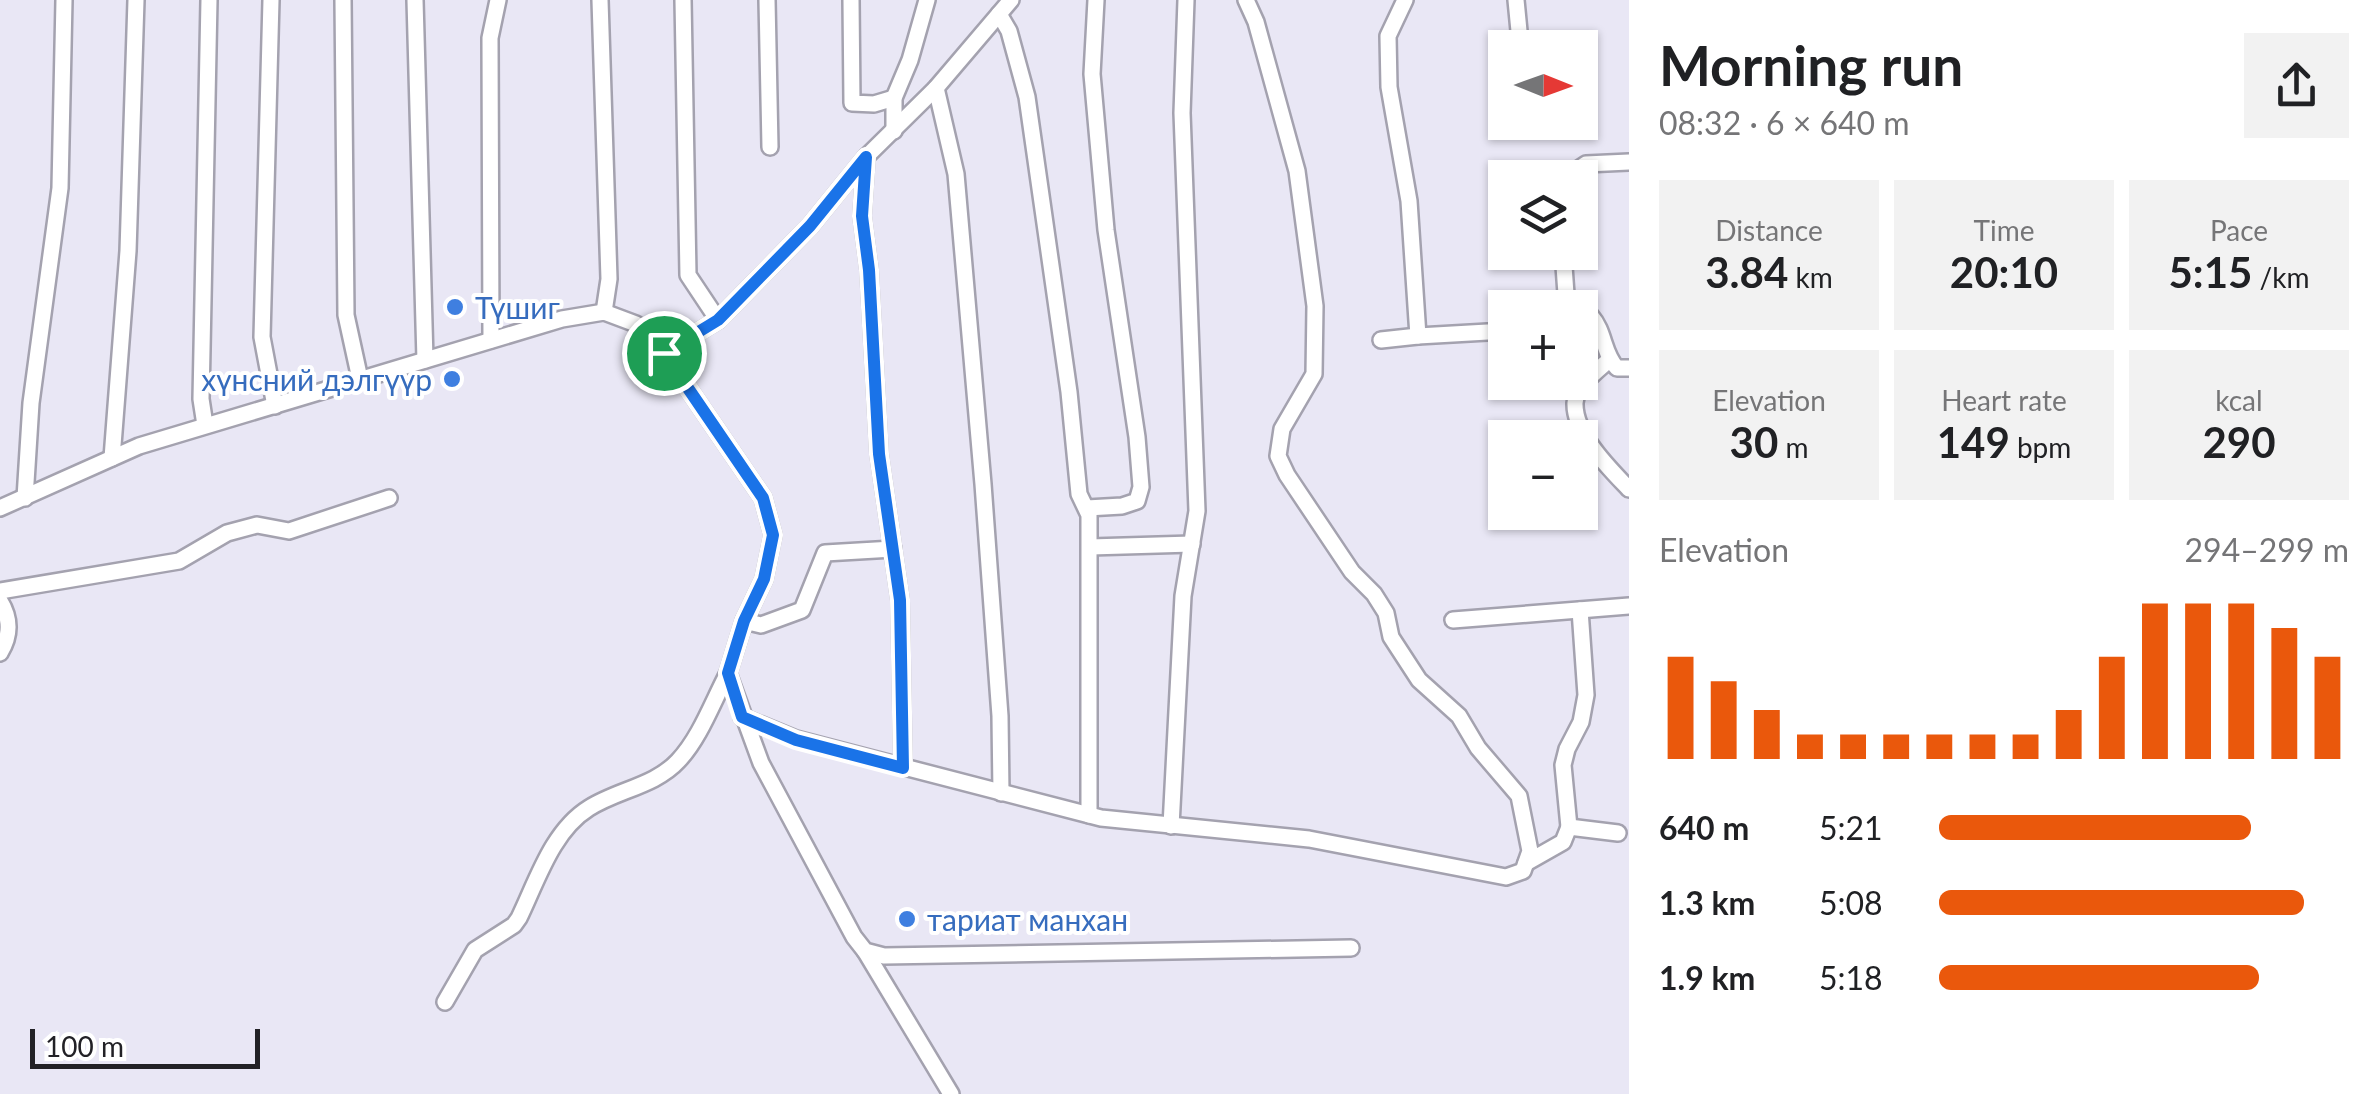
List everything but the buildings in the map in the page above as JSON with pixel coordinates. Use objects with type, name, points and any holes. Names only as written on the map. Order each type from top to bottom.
[{"type":"street","points":[[25,498],[31,403],[60,188],[64,0]]},
{"type":"street","points":[[112,458],[128,251],[136,0]]},
{"type":"street","points":[[205,426],[201,399],[208,0]]},
{"type":"street","points":[[271,0],[262,337],[275,406]]},
{"type":"street","points":[[343,0],[346,314],[360,379]]},
{"type":"street","points":[[415,0],[425,360]]},
{"type":"street","points":[[491,340],[490,38],[498,0]]},
{"type":"street","points":[[600,0],[609,279],[604,312]]},
{"type":"street","points":[[683,0],[688,275],[718,320]]},
{"type":"street","points":[[767,0],[770,147]]},
{"type":"street","points":[[851,0],[852,102],[874,104],[894,98]]},
{"type":"street","points":[[894,131],[894,98],[910,60],[926,0]]},
{"type":"street","points":[[664,353],[718,320],[810,226],[866,157],[936,88],[1011,0]]},
{"type":"street","points":[[1088,508],[1130,505],[1137,501],[1141,487],[1106,230],[1092,74],[1096,0]]},
{"type":"street","points":[[1171,826],[1183,596],[1197,511],[1182,113],[1186,0]]},
{"type":"street","points":[[742,717],[796,740],[1090,815],[1309,839],[1506,877],[1524,871],[1530,851],[1518,796],[1478,748],[1459,716],[1419,680],[1391,637],[1386,613],[1352,572],[1278,456],[1282,430],[1314,374],[1314,306],[1298,171],[1256,22],[1246,0]]},
{"type":"street","points":[[1404,0],[1388,36],[1390,87],[1409,201],[1418,336]]},
{"type":"street","points":[[1516,0],[1519,30]]},
{"type":"street","points":[[999,14],[1009,31],[1027,97],[1070,392],[1079,494],[1088,508],[1090,815]]},
{"type":"street","points":[[936,88],[957,189],[991,600],[1001,792]]},
{"type":"street","points":[[866,157],[863,240],[869,270],[879,454],[900,600],[903,768]]},
{"type":"street","points":[[1598,163],[1629,162]]},
{"type":"street","points":[[0,508],[139,446],[562,319],[604,312],[636,324],[664,353],[763,498],[773,535],[764,579],[744,621],[728,673],[680,760],[666,773],[590,808],[571,823],[553,848],[519,918],[475,950],[444,1002]]},
{"type":"street","points":[[1598,325],[1608,360],[1617,368],[1629,368]]},
{"type":"street","points":[[1381,340],[1488,332]]},
{"type":"street","points":[[1608,360],[1583,385],[1575,402],[1582,430],[1629,489]]},
{"type":"street","points":[[0,591],[179,561],[205,544],[242,529],[257,525],[289,530],[389,498]]},
{"type":"street","points":[[1090,546],[1192,544]]},
{"type":"street","points":[[744,621],[761,625],[802,610],[825,552],[892,549]]},
{"type":"street","points":[[0,601],[9,620],[8,640],[0,653]]},
{"type":"street","points":[[1453,620],[1629,606]]},
{"type":"street","points":[[1526,863],[1562,842],[1569,827],[1562,766],[1581,722],[1586,695],[1580,610]]},
{"type":"street","points":[[728,673],[761,762],[854,937],[951,1094]]},
{"type":"street","points":[[1569,827],[1618,833]]},
{"type":"street","points":[[865,951],[884,956],[1351,948]]},
{"type":"place","name":"Түшиг","points":[[455,307]]},
{"type":"place","name":"хүнсний дэлгүүр","points":[[452,379]]},
{"type":"place","name":"тариат манхан","points":[[907,919]]},
{"type":"route","points":[[866,157],[863,240],[869,270],[879,454],[900,600],[903,768],[796,740],[742,717],[728,673],[744,621],[764,579],[773,535],[763,498],[664,353],[718,320],[810,226],[866,157]]}]
